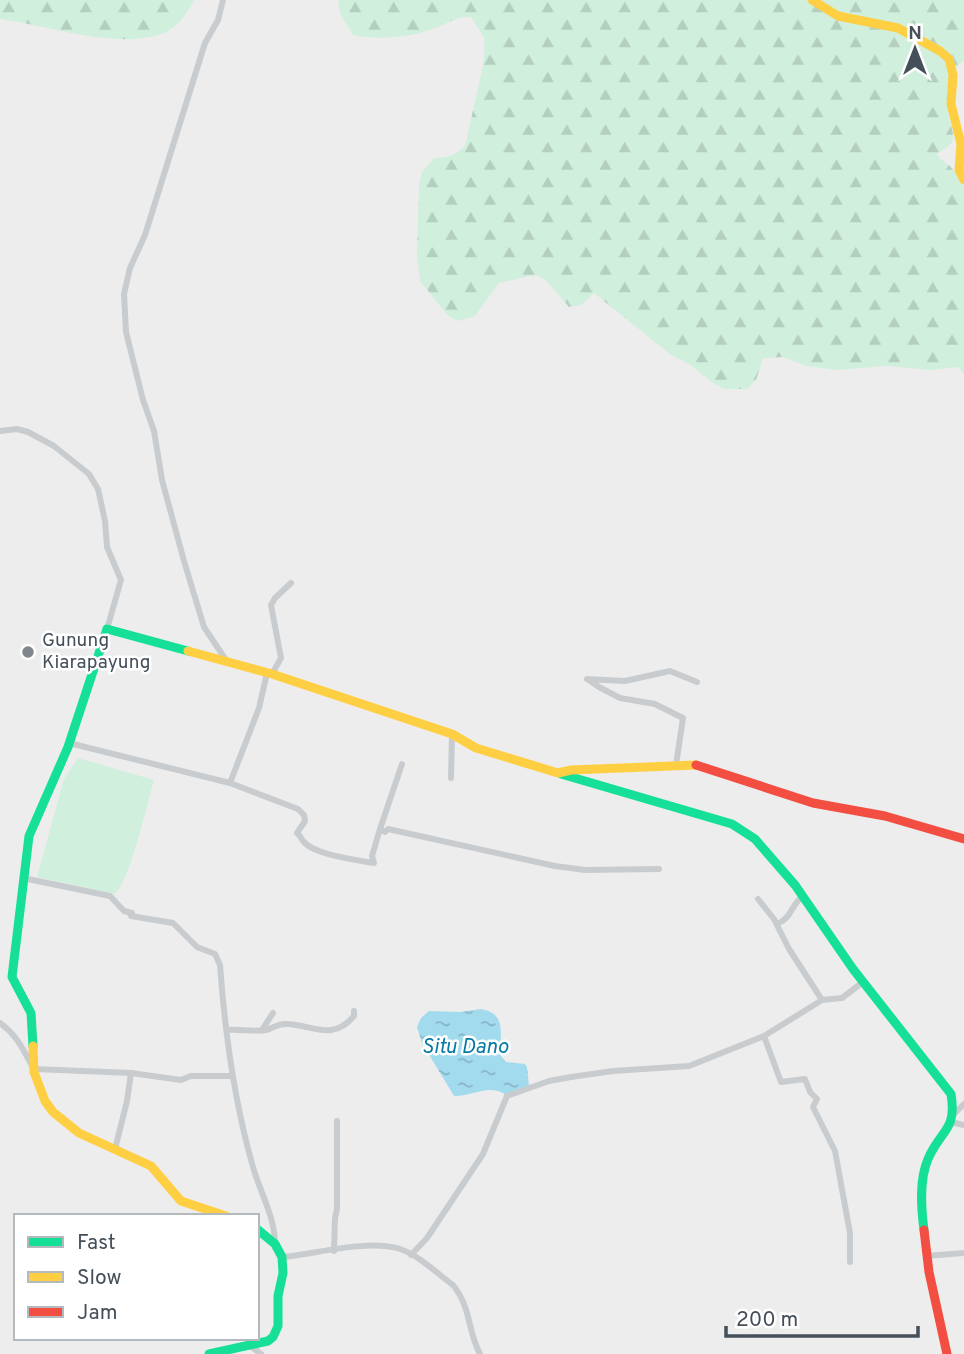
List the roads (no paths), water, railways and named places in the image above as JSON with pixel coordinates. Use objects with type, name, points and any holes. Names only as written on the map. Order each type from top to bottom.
[{"type":"street","points":[[223,0],[218,20],[205,43],[145,235],[130,268],[124,294],[126,332],[154,432],[162,480],[191,586],[206,632],[229,663]]},
{"type":"street","points":[[812,0],[838,16],[898,28],[922,40],[949,59],[953,75],[951,104],[961,144],[959,170],[964,180]]},
{"type":"street","points":[[0,431],[17,429],[28,432],[75,461],[94,482],[105,521],[107,547],[121,578],[118,596],[69,744],[29,836],[11,974],[31,1013],[34,1069]]},
{"type":"street","points":[[230,783],[259,708],[269,673],[281,658],[271,605],[291,583]]},
{"type":"street","points":[[107,629],[269,673],[452,734],[476,748],[738,826],[772,857],[803,896],[863,982],[948,1089],[953,1118],[964,1125]]},
{"type":"street","points":[[676,765],[683,718],[652,703],[612,695],[587,679],[625,681],[670,671],[697,682]]},
{"type":"street","points":[[451,778],[452,734]]},
{"type":"street","points":[[69,744],[230,783],[300,810],[305,821],[297,833],[304,843],[334,855],[374,863],[372,856],[402,764]]},
{"type":"street","points":[[558,773],[571,770],[639,769],[676,765],[707,767],[803,801],[885,816],[964,839]]},
{"type":"street","points":[[380,830],[385,832],[388,829],[555,866],[585,870],[659,869]]},
{"type":"street","points":[[23,878],[110,896],[124,911],[132,913],[131,916],[173,923],[197,947],[215,954],[220,965],[231,1076],[253,1168],[262,1188],[275,1234],[275,1244]]},
{"type":"street","points":[[778,925],[787,919],[793,905],[803,896]]},
{"type":"street","points":[[758,899],[778,925],[789,949],[822,1000]]},
{"type":"street","points":[[411,1255],[427,1238],[483,1154],[507,1096],[549,1081],[571,1077],[689,1066],[764,1036],[822,1000],[842,998],[863,982]]},
{"type":"street","points":[[227,1030],[262,1030],[277,1024],[327,1030],[347,1024],[354,1016],[354,1010]]},
{"type":"street","points":[[262,1030],[273,1013]]},
{"type":"street","points":[[0,1023],[15,1034],[22,1044],[45,1101],[64,1122],[79,1133],[151,1166],[181,1201],[220,1214]]},
{"type":"street","points":[[764,1036],[781,1082],[805,1079],[810,1092],[817,1099],[813,1107],[836,1155],[850,1233],[850,1262]]},
{"type":"street","points":[[34,1069],[131,1073],[181,1080],[202,1075],[231,1076]]},
{"type":"street","points":[[115,1149],[131,1073]]},
{"type":"street","points":[[947,1354],[926,1256],[921,1209],[924,1173],[932,1150],[964,1104]]},
{"type":"street","points":[[334,1251],[337,1121]]},
{"type":"street","points":[[209,1354],[268,1341],[278,1326],[282,1257],[275,1244],[259,1231]]},
{"type":"street","points":[[282,1257],[351,1247],[387,1246],[401,1249],[458,1290],[468,1310],[480,1354]]},
{"type":"street","points":[[926,1256],[964,1253]]},
{"type":"street","points":[[248,1344],[261,1354]]},
{"type":"water","name":"Situ Dano","points":[[481,1009],[495,1015],[499,1020],[501,1056],[506,1062],[525,1064],[529,1086],[506,1095],[486,1090],[454,1096],[422,1043],[417,1027],[421,1018],[429,1011],[460,1012]]},
{"type":"place","name":"Gunung Kiarapayung","points":[[28,652]]}]
